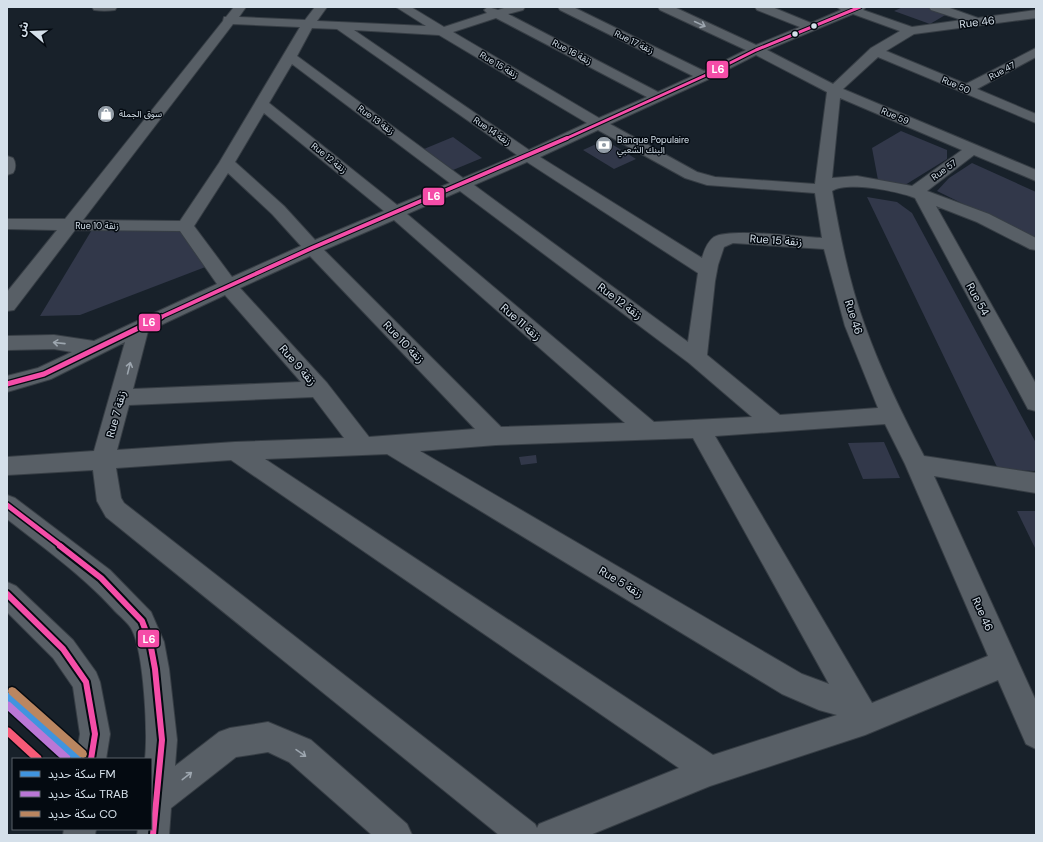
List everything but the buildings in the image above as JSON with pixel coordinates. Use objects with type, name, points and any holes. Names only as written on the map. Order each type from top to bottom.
[{"type":"street","points":[[98,7],[111,7]]},
{"type":"street","points":[[7,305],[228,20],[240,7]]},
{"type":"street","points":[[229,287],[185,226],[227,163],[320,7]]},
{"type":"street","name":"Rue 15 زنقة","points":[[402,7],[597,123]]},
{"type":"street","name":"Rue 16 زنقة","points":[[486,7],[658,97]]},
{"type":"street","points":[[228,20],[443,31],[519,7]]},
{"type":"street","name":"Rue 17 زنقة","points":[[564,7],[704,76]]},
{"type":"street","name":"Rue 59","points":[[664,7],[756,50],[834,90],[973,149],[1032,170]]},
{"type":"street","points":[[761,7],[810,28]]},
{"type":"street","points":[[935,7],[980,22]]},
{"type":"street","points":[[1024,7],[1036,13]]},
{"type":"street","points":[[7,384],[44,374],[139,327],[312,248],[528,156],[597,123],[704,76],[756,50],[810,28],[851,8],[911,31]]},
{"type":"street","name":"Rue 46","points":[[1036,13],[911,31],[897,37],[876,51],[834,90],[823,189],[832,244],[856,326],[892,415],[917,464],[1036,734]]},
{"type":"street","name":"Rue 14 زنقة","points":[[340,26],[528,156],[708,270]]},
{"type":"street","name":"Rue 50","points":[[876,51],[1036,119]]},
{"type":"street","name":"Rue 47","points":[[967,89],[1036,52]]},
{"type":"street","name":"Rue 13 زنقة","points":[[290,57],[462,183]]},
{"type":"street","name":"Rue 12 زنقة","points":[[262,104],[395,212]]},
{"type":"street","points":[[597,123],[691,175],[712,182],[823,189],[833,183],[851,181],[872,182],[918,193],[982,218],[1036,245]]},
{"type":"street","name":"Rue 57","points":[[918,193],[973,149]]},
{"type":"street","points":[[7,163],[7,170]]},
{"type":"street","points":[[227,163],[278,210],[312,248]]},
{"type":"street","name":"Rue 12 زنقة","points":[[462,183],[696,358],[775,423]]},
{"type":"street","name":"Rue 54","points":[[918,193],[1036,403]]},
{"type":"street","name":"Rue 11 زنقة","points":[[395,212],[648,430]]},
{"type":"street","name":"Rue 10 زنقة","points":[[7,224],[68,226],[185,226]]},
{"type":"street","name":"Rue 15 زنقة","points":[[708,270],[713,249],[720,240],[733,238],[832,244]]},
{"type":"street","name":"Rue 10 زنقة","points":[[312,248],[496,436]]},
{"type":"street","points":[[696,358],[708,270]]},
{"type":"street","name":"Rue 9 زنقة","points":[[229,287],[320,389],[362,446]]},
{"type":"street","name":"Rue 7 زنقة","points":[[139,327],[103,461],[109,501],[115,510],[524,835]]},
{"type":"street","points":[[7,343],[54,342],[97,348]]},
{"type":"street","points":[[121,397],[320,389]]},
{"type":"street","points":[[7,466],[235,452],[390,445],[496,436],[699,429],[892,415]]},
{"type":"street","points":[[699,429],[861,712]]},
{"type":"street","name":"Rue 5 زنقة","points":[[390,445],[792,684],[861,712]]},
{"type":"street","points":[[235,452],[710,771]]},
{"type":"street","points":[[917,464],[1036,483]]},
{"type":"street","points":[[7,505],[101,578],[142,620],[150,642],[155,669],[162,740],[152,835]]},
{"type":"street","points":[[7,594],[63,649],[86,682],[95,734],[91,758]]},
{"type":"street","points":[[550,835],[861,712],[1005,663]]},
{"type":"street","points":[[156,800],[230,743],[268,737],[300,751],[396,835]]},
{"type":"rail line","name":"CO","points":[[12,691],[83,754]]},
{"type":"rail line","name":"FM","points":[[7,696],[77,758]]},
{"type":"rail line","name":"TRAB","points":[[7,705],[66,758]]},
{"type":"transit line","name":"L6","points":[[7,384],[44,374],[139,327],[312,248],[528,156],[704,76],[756,50],[860,7]]},
{"type":"transit line","name":"L6","points":[[7,505],[101,578],[142,621],[150,642],[155,669],[162,740],[153,835]]},
{"type":"transit line","name":"L6","points":[[7,594],[63,649],[86,682],[95,734],[91,758]]},
{"type":"transit line","points":[[7,731],[37,758]]},
{"type":"place","name":"سوق الجملة","points":[[106,114]]},
{"type":"place","name":"Banque Populaire البنك الشعبي","points":[[604,145]]}]
